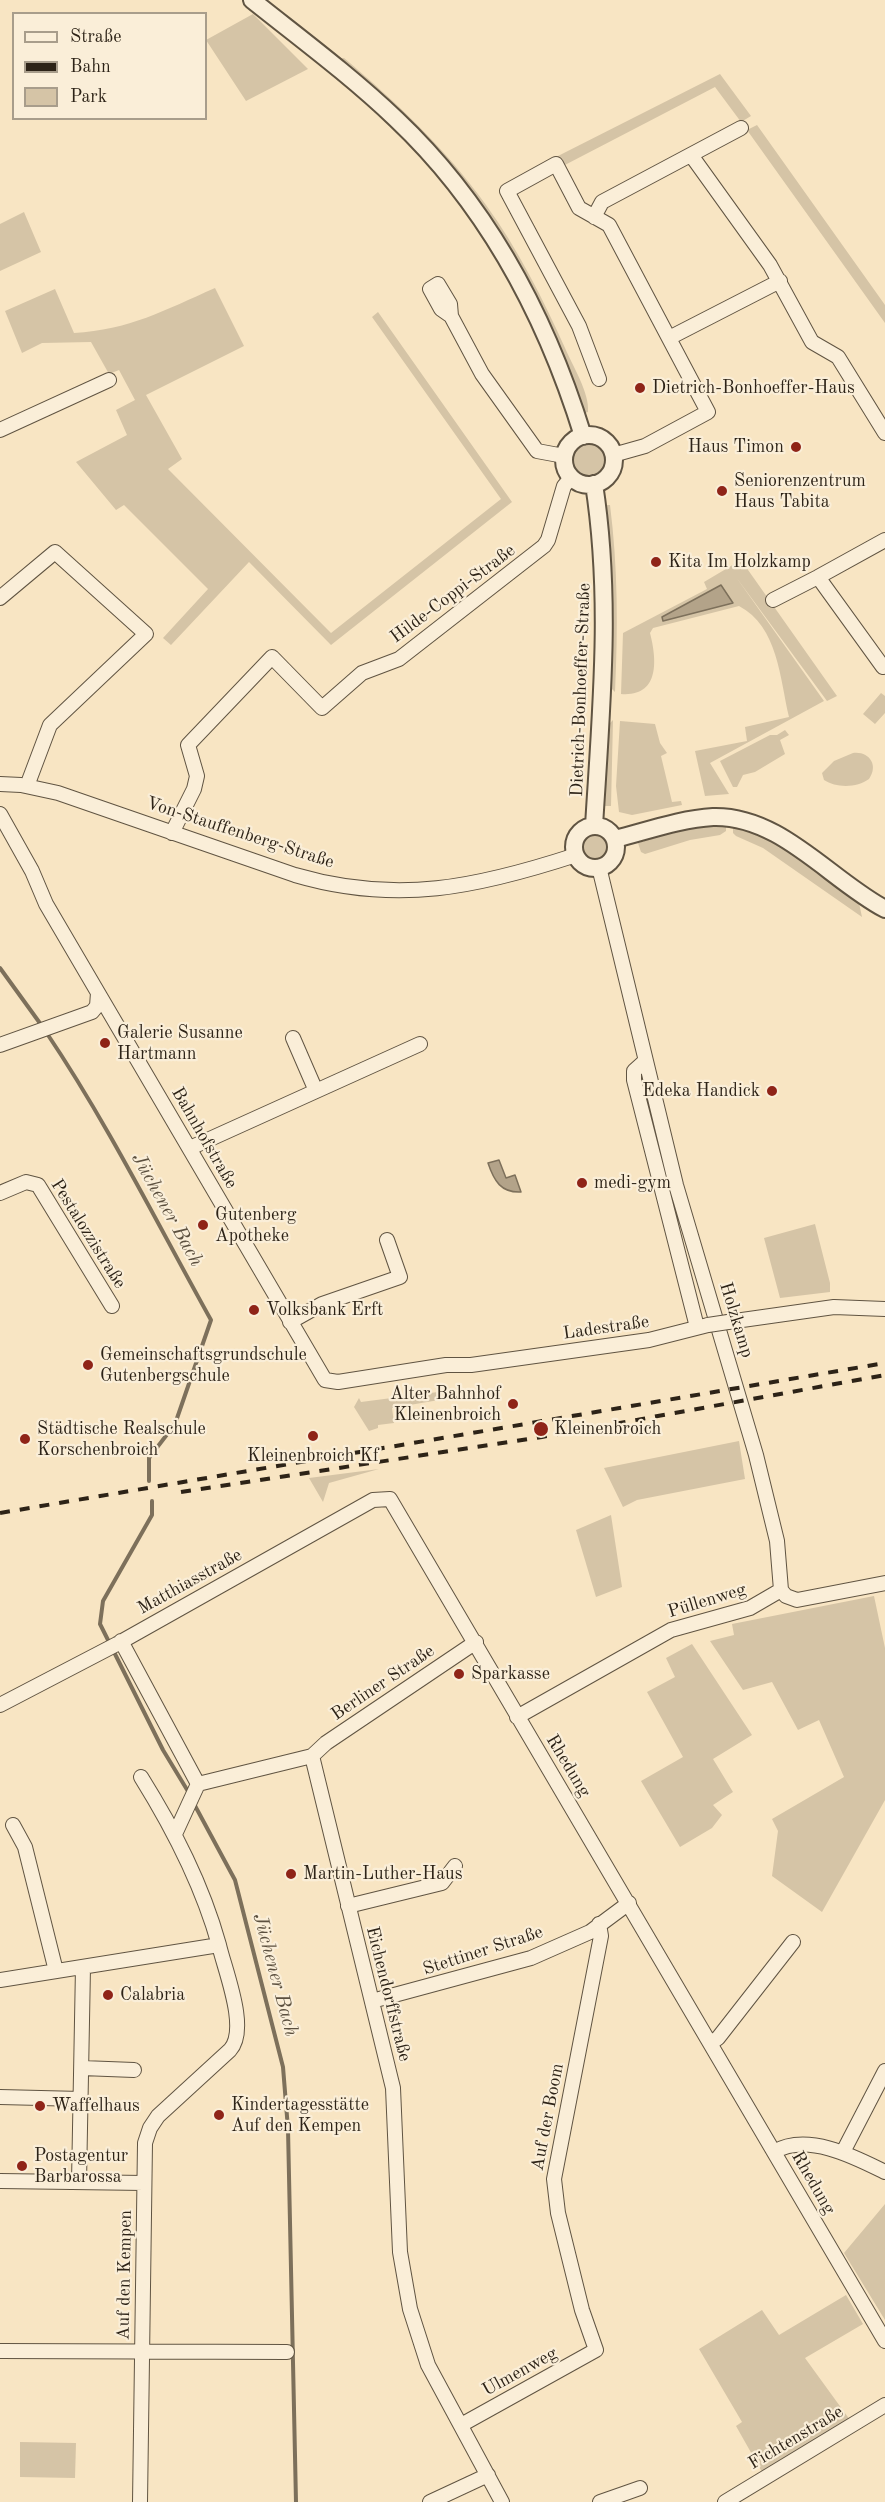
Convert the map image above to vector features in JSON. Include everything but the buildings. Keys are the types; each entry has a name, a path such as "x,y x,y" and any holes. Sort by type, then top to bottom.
{"street":[{"path":"252,0 397,120 436,160 468,200 498,244 531,301 565,378 583,436"},
{"path":"594,216 602,202 741,128"},
{"path":"691,155 780,282 812,342 838,357 885,433"},
{"path":"599,379 579,326 507,191 556,164 579,208 609,225 708,412 645,446 613,455"},
{"path":"669,338 780,282"},
{"path":"451,316 482,374 537,451 564,456"},
{"path":"0,430 109,380"},
{"path":"583,436 603,440 613,455 611,471 607,477 594,484 586,485 571,478 566,471 564,456 570,443 583,436"},
{"name":"Hilde-Coppi-Straße","path":"172,833 187,805 197,776 188,745 272,657 322,708 362,672 399,658 544,546 548,540 564,486 571,478"},
{"name":"Dietrich-Bonhoeffer-Straße","path":"594,484 603,549 606,609 594,826"},
{"path":"773,600 885,540"},
{"path":"0,598 55,552 146,634 50,725 27,786"},
{"path":"818,577 883,667 885,665"},
{"name":"Von-Stauffenberg-Straße","path":"0,784 27,786 58,793 317,881 391,891 427,891 471,885 576,855"},
{"name":"Bahnhofstraße","path":"0,814 32,871 46,904 323,1378 331,1382"},
{"path":"615,839 699,819 742,820 778,836 885,909"},
{"path":"594,826 607,830 615,839 614,857 599,867 583,864 576,855 575,841 578,835 594,826"},
{"name":"Holzkamp","path":"599,867 644,1062 680,1199 756,1455 777,1541 778,1578 781,1590"},
{"path":"0,1045 94,1011 98,1005 98,993"},
{"path":"293,1038 316,1091"},
{"path":"189,1148 420,1044"},
{"name":"Holzkamp","path":"644,1062 634,1071 634,1080 703,1326"},
{"name":"Pestalozzistraße","path":"0,1193 29,1182 40,1187 112,1306"},
{"path":"290,1322 322,1304 400,1277 387,1240"},
{"name":"Ladestraße","path":"331,1382 649,1340 703,1326 834,1307 885,1309"},
{"name":"Matthiasstraße","path":"0,1705 79,1664 374,1500 386,1498 396,1506"},
{"name":"Rhedung","path":"396,1506 885,2341"},
{"path":"781,1590 786,1596 797,1600 885,1583"},
{"name":"Püllenweg","path":"518,1717 670,1630 745,1610 781,1590"},
{"path":"119,1642 197,1787"},
{"name":"Berliner Straße","path":"312,1756 326,1743 476,1642"},
{"path":"175,1834 197,1787 312,1756"},
{"name":"Eichendorffstraße","path":"312,1756 393,2088 400,2252 410,2310 428,2365 502,2502"},
{"name":"Auf den Kempen","path":"140,2502 145,2143 152,2123 230,2049 238,2038 238,2024 219,1945 205,1903 175,1834 141,1777"},
{"path":"13,1825 25,1847 56,1971"},
{"path":"348,1906 442,1883 455,1866"},
{"name":"Stettiner Straße","path":"372,2001 531,1958 590,1932 629,1904"},
{"name":"Auf der Boom","path":"596,2350 582,2310 558,2213 555,2179 601,1935 599,1924"},
{"path":"711,2043 718,2038 793,1942"},
{"path":"0,1980 219,1945"},
{"path":"79,2182 83,1967"},
{"path":"82,2068 134,2070"},
{"path":"843,2152 885,2071"},
{"path":"0,2097 81,2098"},
{"path":"774,2152 784,2145 843,2152 885,2172"},
{"path":"0,2181 144,2183"},
{"name":"Ulmenweg","path":"461,2425 596,2350"},
{"path":"0,2351 287,2352"},
{"name":"Fichtenstraße","path":"725,2502 885,2405"},
{"path":"430,2502 488,2475"},
{"path":"600,2502 640,2488"}],"green space":[{"path":"253,14 308,69 246,101 207,39"},
{"path":"344,58 437,145 471,184 498,222 548,311 583,388 588,412 585,413 536,297 511,250 482,207 339,59"},
{"path":"720,74 751,116 741,122 715,87 561,167 556,157"},
{"path":"757,125 885,305 885,323 747,130"},
{"path":"24,212 41,252 0,271 0,224"},
{"path":"215,288 244,346 146,395 182,459 168,469 331,633 501,499 372,317 378,312 512,502 331,645 249,562 171,645 163,638 208,589 124,505 116,510 76,462 127,435 116,410 135,400 119,370 109,374 91,342 42,343 22,353 5,311 55,289 74,333 94,331 146,318"},
{"path":"588,443 600,448 605,460 600,472 588,477 576,472 571,460 576,448"},
{"path":"606,505 610,505 616,575 615,692 610,687 612,618"},
{"path":"741,560 837,696 827,701 736,577 824,701 710,763 729,794 705,796 695,751 747,741 745,727 789,717 780,670 770,640 752,615 739,606 653,628 650,633 654,654 653,675 643,690 621,694 623,633 707,589 704,582"},
{"path":"881,693 885,696 885,713 875,724 863,714"},
{"path":"613,720 611,806 605,806 608,725"},
{"path":"620,721 655,724 660,743 667,753 661,756 672,802 681,801 682,805 632,815 619,812 616,786"},
{"path":"785,730 789,735 780,740 785,754 755,772 743,775 737,787 733,787 720,761 770,735 777,735"},
{"path":"853,753 864,754 871,760 873,769 869,779 859,784 846,786 824,780 822,773 834,761"},
{"path":"726,824 726,831 720,835 690,840 645,854 641,852 638,843 682,829"},
{"path":"733,825 766,837 799,857 859,903 862,917 763,848 736,836 733,833"},
{"path":"595,835 604,838 607,847 604,856 595,859 586,856 583,847 586,838"},
{"path":"815,1224 830,1283 830,1292 780,1298 764,1238"},
{"path":"438,1392 439,1400 392,1408 394,1423 378,1425 378,1428 369,1431 354,1407 359,1398 361,1402"},
{"path":"739,1441 745,1479 637,1500 623,1507 604,1468"},
{"path":"379,1469 329,1483 323,1502 309,1478"},
{"path":"611,1515 622,1587 596,1597 576,1530"},
{"path":"874,1596 885,1648 885,1800 822,1912 772,1876 778,1831 772,1819 844,1777 819,1720 798,1730 772,1682 743,1690 710,1641 734,1635 732,1624"},
{"path":"692,1644 752,1735 713,1759 733,1792 713,1805 722,1815 712,1828 680,1847 641,1781 683,1757 647,1692 675,1677 666,1658"},
{"path":"885,2204 885,2320 844,2253"},
{"path":"846,2295 863,2324 805,2358 850,2420 762,2472 736,2426 742,2422 699,2349 762,2310 779,2335"},
{"path":"20,2442 76,2443 75,2478 20,2477"}],"shaded area":[{"path":"721,585 733,603 663,621 662,617"},
{"path":"499,1160 506,1178 515,1175 521,1192 514,1192 499,1185 488,1163"}],"waterway":[{"name":"Jüchener Bach","path":"0,968 42,1026"},
{"name":"Jüchener Bach","path":"46,1032 111,1138 211,1320 175,1424 149,1458 149,1481"},
{"name":"Jüchener Bach","path":"152,1501 152,1515 103,1601 100,1624 163,1750 189,1793"},
{"name":"Jüchener Bach","path":"193,1802 235,1880 283,2067 288,2129 296,2502"}],"railway":[{"path":"0,1513 885,1363"},
{"path":"181,1492 542,1437 885,1375"}],"place":[{"name":"Dietrich-Bonhoeffer-Haus","path":"640,388"},
{"name":"Haus Timon","path":"796,447"},
{"name":"Seniorenzentrum Haus Tabita","path":"722,491"},
{"name":"Kita Im Holzkamp","path":"656,562"},
{"name":"Galerie Susanne Hartmann","path":"105,1043"},
{"name":"Edeka Handick","path":"772,1091"},
{"name":"medi-gym","path":"582,1183"},
{"name":"Gutenberg Apotheke","path":"203,1225"},
{"name":"Volksbank Erft","path":"254,1310"},
{"name":"Gemeinschaftsgrundschule Gutenbergschule","path":"88,1365"},
{"name":"Alter Bahnhof Kleinenbroich","path":"513,1404"},
{"name":"Kleinenbroich","path":"541,1429"},
{"name":"Kleinenbroich Kf","path":"313,1436"},
{"name":"Städtische Realschule Korschenbroich","path":"25,1439"},
{"name":"Sparkasse","path":"459,1674"},
{"name":"Martin-Luther-Haus","path":"291,1874"},
{"name":"Calabria","path":"108,1995"},
{"name":"Waffelhaus","path":"40,2106"},
{"name":"Kindertagesstätte Auf den Kempen","path":"219,2115"},
{"name":"Postagentur Barbarossa","path":"22,2166"}]}
